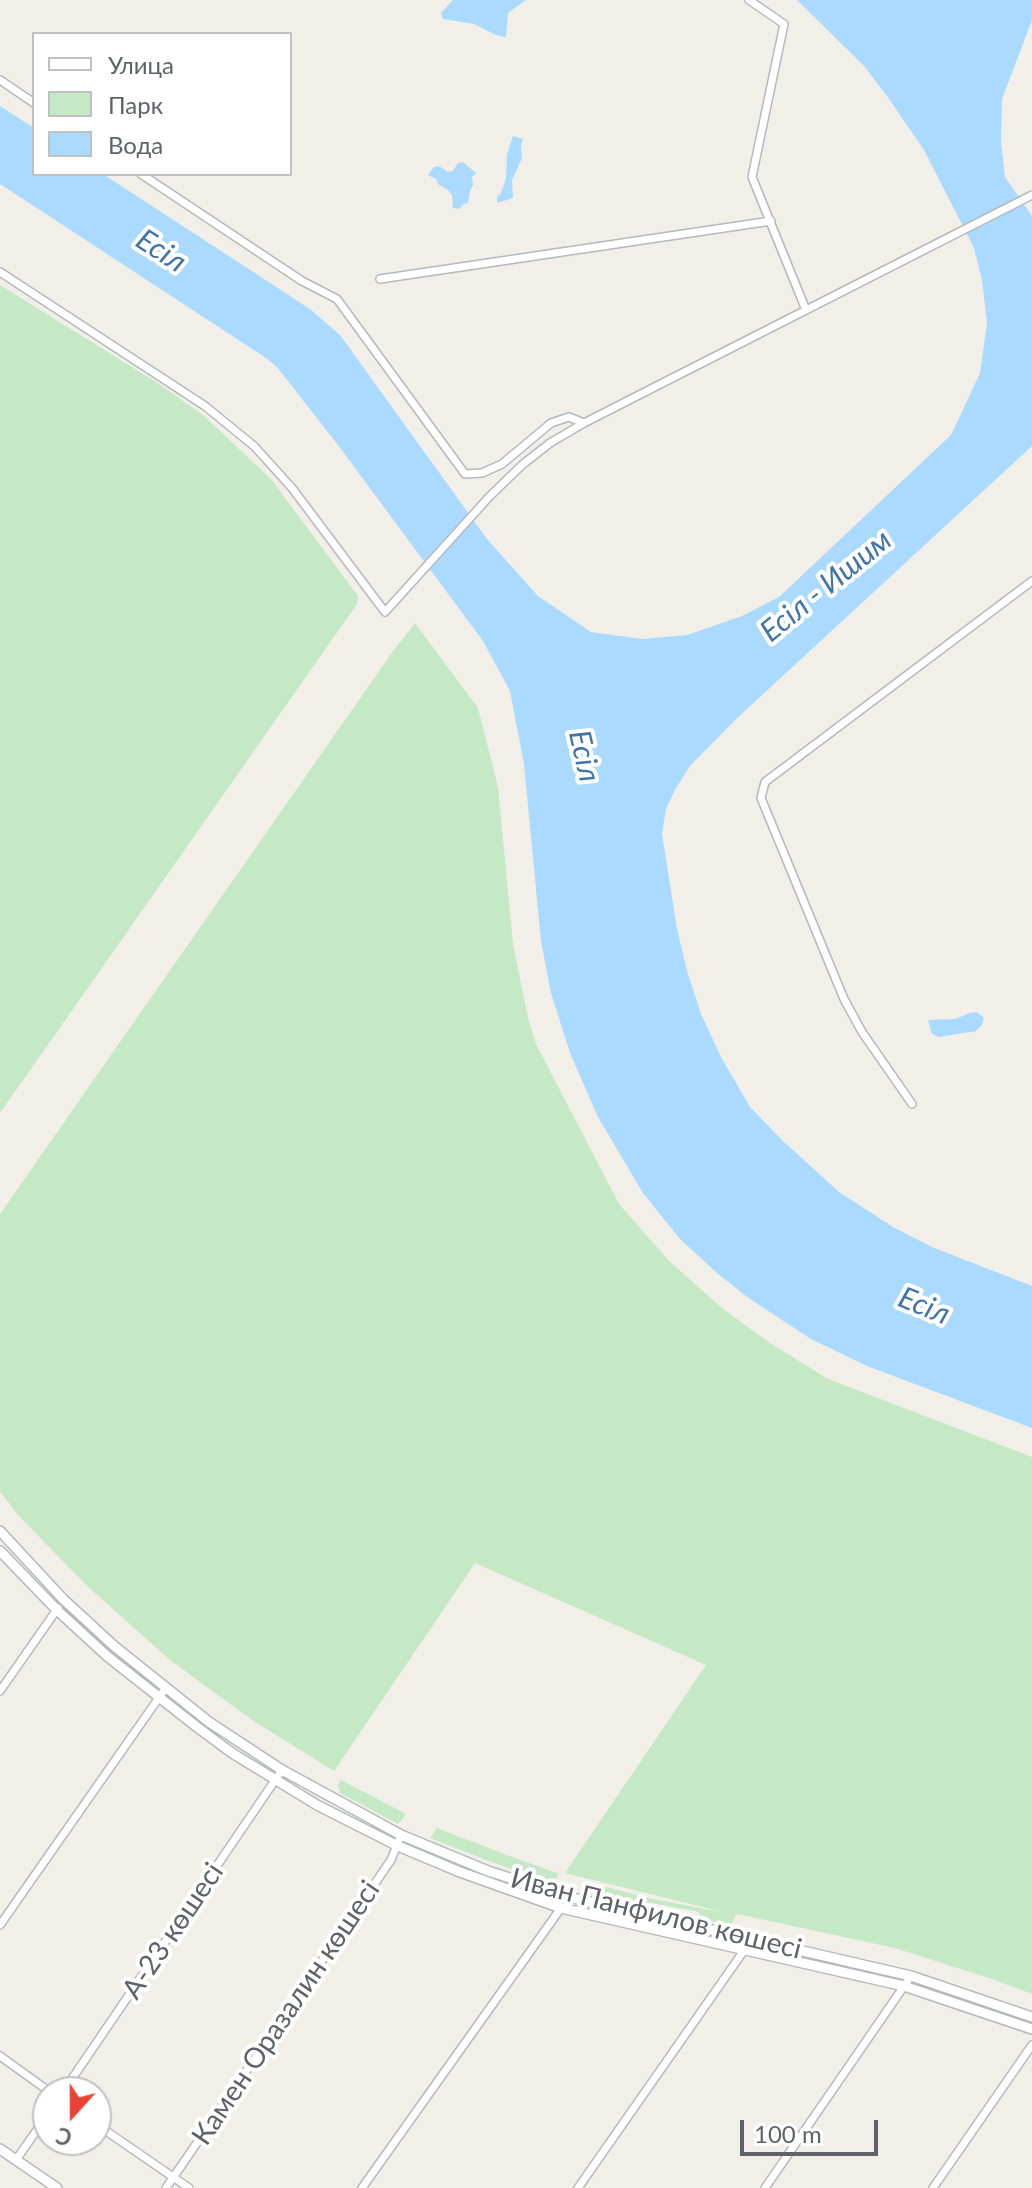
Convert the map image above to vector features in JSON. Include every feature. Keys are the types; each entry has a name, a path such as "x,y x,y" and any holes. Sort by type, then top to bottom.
{"street":[{"path":"749,0 784,24 752,177 806,310"},
{"path":"0,80 32,102"},
{"path":"144,176 302,281 337,299 465,474 482,473 502,464 551,423 569,417 584,423"},
{"path":"0,272 205,406 254,446 292,488 385,612 489,497 550,443 1032,195"},
{"path":"380,279 771,221"},
{"path":"912,1104 862,1032 844,999 761,798 765,782 1032,581"},
{"name":"Иван Панфилов көшесі","path":"0,1531 64,1600 165,1689 209,1722 400,1841 460,1872 561,1908 904,1986 1032,2029"},
{"name":"Иван Панфилов көшесі","path":"0,1551 57,1610 159,1698 232,1753 317,1805 400,1841 569,1897 911,1976 1032,2017"},
{"path":"0,1691 64,1600"},
{"path":"0,1925 165,1689"},
{"name":"А-23 көшесі","path":"74,2076 282,1770"},
{"name":"Камен Оразалин көшесі","path":"166,2188 391,1860 400,1841"},
{"path":"362,2188 561,1908"},
{"path":"578,2188 750,1938"},
{"path":"765,2188 911,1976"},
{"path":"933,2188 1032,2045"},
{"path":"0,2056 32,2079"},
{"path":"112,2135 189,2188"},
{"path":"16,2160 32,2137"},
{"path":"0,2149 57,2188"}],"green space":[{"path":"0,285 203,415 271,479 358,596 357,604 0,1113"},
{"path":"415,623 478,708 498,787 513,944 528,1018 536,1044 619,1204 669,1261 723,1309 828,1379 1032,1457 1032,1994 895,1948 737,1914 730,1926 698,1918 700,1913 695,1911 646,1902 631,1905 593,1896 588,1894 594,1884 727,1913 565,1873 706,1665 475,1563 334,1771 252,1720 170,1660 86,1585 17,1514 0,1491 0,1214"},
{"path":"341,1780 406,1814 398,1824 340,1793 338,1784"},
{"path":"437,1828 559,1874 553,1884 489,1861 430,1838"}],"water":[{"path":"453,0 526,0 508,13 506,37 474,24 443,19 441,13"},
{"path":"797,0 1032,0 1032,20 1002,99 1001,141 1005,177 1032,216 1032,446 735,720 690,766 666,809 662,834 687,971 701,1014 750,1107 839,1192 893,1227 932,1247 1032,1286 1032,1428 867,1366 811,1339 750,1299 680,1239 643,1193 598,1117 570,1053 551,993 541,941 524,764 510,691 483,641 277,367 0,184 0,106 32,127 32,176 106,176 310,309 340,335 487,539 538,596 591,632 642,639 687,635 742,616 779,597 951,435 980,373 987,323 982,280 974,248 924,150 864,66"},
{"path":"513,136 523,139 522,158 512,180 513,198 497,203 506,178 507,154"},
{"path":"463,162 476,173 472,177 468,203 459,209 453,208 452,195 448,190 428,175 434,167 439,166 448,172"},
{"path":"977,1012 984,1018 976,1031 939,1037 932,1034 928,1020 955,1019"}],"water label":[{"name":"Есіл","path":"161,251"},
{"name":"Есіл - Ишим","path":"826,586"},
{"name":"Есіл","path":"584,756"},
{"name":"Есіл","path":"924,1306"}]}
